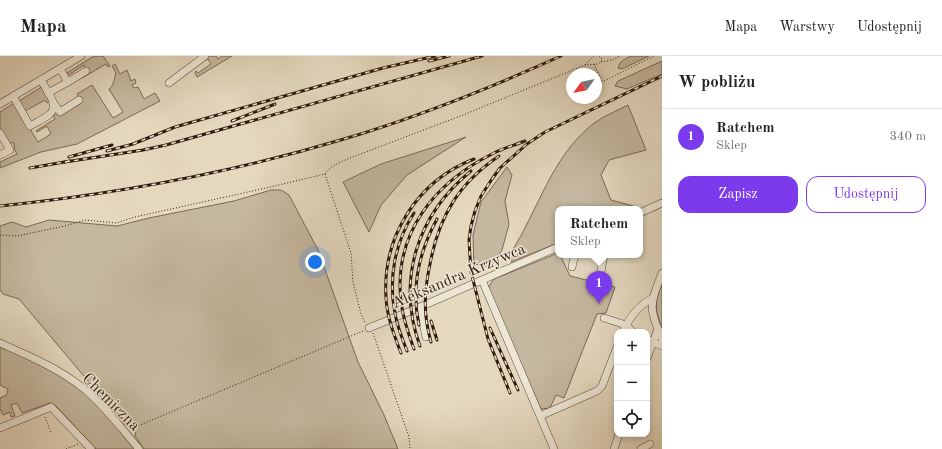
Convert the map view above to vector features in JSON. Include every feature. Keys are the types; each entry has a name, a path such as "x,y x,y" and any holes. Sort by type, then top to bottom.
{"street":[{"path":"0,104 81,56"},
{"path":"169,83 205,56"},
{"path":"60,68 68,82"},
{"path":"48,93 86,71"},
{"path":"40,80 60,112 79,100"},
{"path":"13,96 30,126 51,114 54,102"},
{"path":"0,133 10,150 0,155"},
{"path":"643,212 662,204"},
{"name":"Aleksandra Krzywca","path":"369,328 420,308 555,248"},
{"path":"572,268 574,258"},
{"path":"601,271 603,258"},
{"path":"662,273 653,298 652,307 653,317 662,339"},
{"path":"482,280 554,449"},
{"path":"604,318 624,329 644,302 653,298"},
{"path":"420,308 426,337"},
{"path":"658,329 650,341 662,346"},
{"name":"Chemiczna","path":"0,343 47,365 75,382 103,407 139,449"},
{"path":"540,416 597,391 602,386 614,355"},
{"path":"0,428 52,407 91,449"},
{"path":"614,449 618,437"},
{"path":"641,449 650,444"}],"path":[{"path":"585,65 594,56"},
{"path":"599,56 602,59 601,62"},
{"path":"0,235 17,236 65,226 85,220 116,223 135,217 325,174 327,170 336,164 463,115 585,65 612,60 620,56"},
{"path":"594,64 603,81 654,56"},
{"path":"325,174 351,253 353,282 361,314 364,322 374,336 409,437 410,449"},
{"path":"126,434 140,425 369,328"},
{"path":"66,449 80,442"}],"shaded area":[{"path":"94,56 103,56 110,66 108,67 106,64 82,78 88,72 84,65 67,76 65,74"},
{"path":"210,56 216,56 218,59 222,56 232,56 197,77 195,73 196,71 198,73 211,64 207,58"},
{"path":"631,56 649,56 624,68 618,68 621,62"},
{"path":"662,61 662,74 627,89 615,86 618,81"},
{"path":"115,64 120,74 127,70 131,81 135,79 136,83 132,85 134,88 138,87 144,99 155,93 160,101 77,144 41,152 0,168 0,162 17,154 14,148 11,150 15,147 13,142 9,144 0,129 0,112 14,103 38,142 51,134 47,126 37,132 36,131 55,119 53,115 55,108 60,116 81,103 77,94 92,85 113,118 123,112 109,89 113,84 116,73 112,66"},
{"path":"43,86 51,100 47,103 45,100 25,111 19,101"},
{"path":"628,105 646,150 609,160 601,175 611,200 633,206 555,206 555,244 511,262 510,254 546,185 566,152 593,124"},
{"path":"466,137 407,175 381,205 369,232 343,182 381,164"},
{"path":"507,167 512,175 505,201 509,224 502,250 491,267 474,264 473,235 481,202"},
{"path":"271,190 281,190 289,195 318,250 358,362 384,415 398,449 144,449 135,436 136,430 133,425 125,425 19,299 3,294 0,290 0,226 12,222 26,227 49,220 117,226 234,201"},
{"path":"555,254 555,258 561,258 570,276 615,287 606,313 597,314 564,398 556,395 550,408 541,409 490,294 489,286 494,279"},
{"path":"662,284 662,327 656,306"},
{"path":"0,346 44,367 75,386 99,407 135,449 96,449 56,406 50,403 22,413 17,403 11,405 15,416 11,417 10,412 3,415 0,409 0,398 7,395 8,389 0,385"}],"railway":[{"path":"107,151 133,144 175,127 383,68 435,56"},
{"path":"429,61 449,56"},
{"path":"65,162 166,145 482,56"},
{"path":"0,206 87,195 174,181 302,151 426,112 481,91 561,56"},
{"path":"510,393 488,339 471,272 469,240 475,211 481,196 500,168 527,144 545,132 662,76"},
{"path":"232,121 275,104"},
{"path":"414,349 406,326 402,308 400,277 404,254 411,232 422,212 453,179 494,153 525,141"},
{"path":"69,157 112,145"},
{"path":"431,342 428,332 425,303 426,284 439,231 445,216 462,189 485,166 499,156"},
{"path":"401,353 389,319 386,298 386,275 390,254 397,233 407,214 420,197 436,181 454,169 474,159"},
{"path":"30,168 70,161"},
{"path":"420,346 413,321 410,297 411,273 416,250 425,228 437,208 452,188 471,171"},
{"path":"407,351 398,327 392,287 398,248 407,224 414,213"},
{"path":"419,325 416,298 418,271 425,244 437,219"},
{"path":"431,321 437,340"},
{"path":"490,328 518,390"}],"place":[{"name":"Ratchem","path":"599,304"}]}
